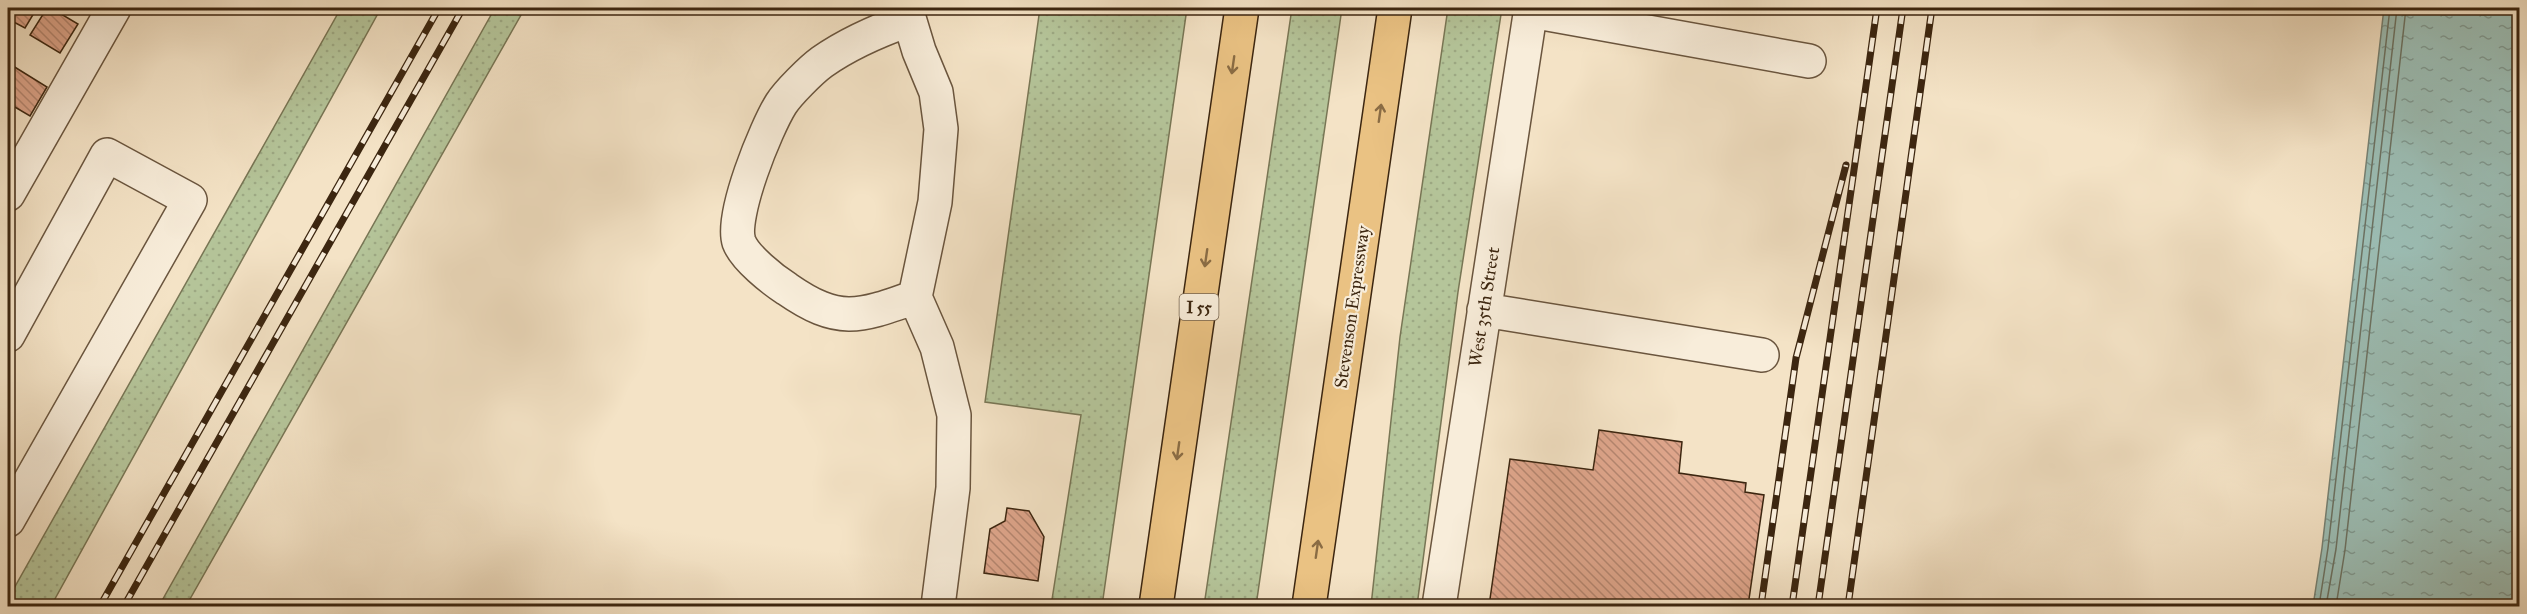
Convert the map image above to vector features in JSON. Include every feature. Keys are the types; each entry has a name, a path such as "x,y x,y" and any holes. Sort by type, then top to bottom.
{"highway":[{"name":"I 55","path":"1156,606 1242,8"},
{"name":"Stevenson Expressway","path":"1309,606 1395,8"}],"street":[{"path":"8,194 114,8"},
{"path":"1531,9 1809,61"},
{"name":"West 35th Street","path":"1439,606 1531,9"},
{"path":"915,297 859,315 832,314 797,296 764,273 739,242 737,218 755,163 782,103 821,63 907,14 936,92 941,129 935,202 915,297 937,347 954,415 953,488 938,606"},
{"path":"8,335 107,155 190,200 8,520"},
{"path":"1484,310 1762,355"}],"green space":[{"path":"341,8 381,8 51,606 8,606 8,599"},
{"path":"495,8 525,8 186,606 159,606"},
{"path":"1040,8 1187,8 1102,606 1051,606 1081,415 985,402"},
{"path":"1292,8 1342,8 1256,606 1204,606"},
{"path":"1448,8 1502,8 1458,292 1417,606 1371,606 1400,337"}],"water":[{"path":"2384,8 2519,8 2519,606 2313,606 2322,548"}],"building":[{"path":"8,8 37,8 25,28 8,19"},
{"path":"47,8 51,8 78,24 60,53 30,35"},
{"path":"13,66 47,87 30,116 8,103 8,75"},
{"path":"1599,430 1682,442 1679,473 1746,483 1745,492 1764,495 1748,606 1489,606 1510,459 1593,470"},
{"path":"1007,508 1029,511 1044,537 1038,581 984,573 990,529 1005,521"}],"railway":[{"path":"100,606 439,8"},
{"path":"124,606 463,8"},
{"path":"1792,606 1877,8"},
{"path":"1818,606 1903,8"},
{"path":"1848,606 1932,8"},
{"path":"1761,606 1796,358 1846,165"}]}
